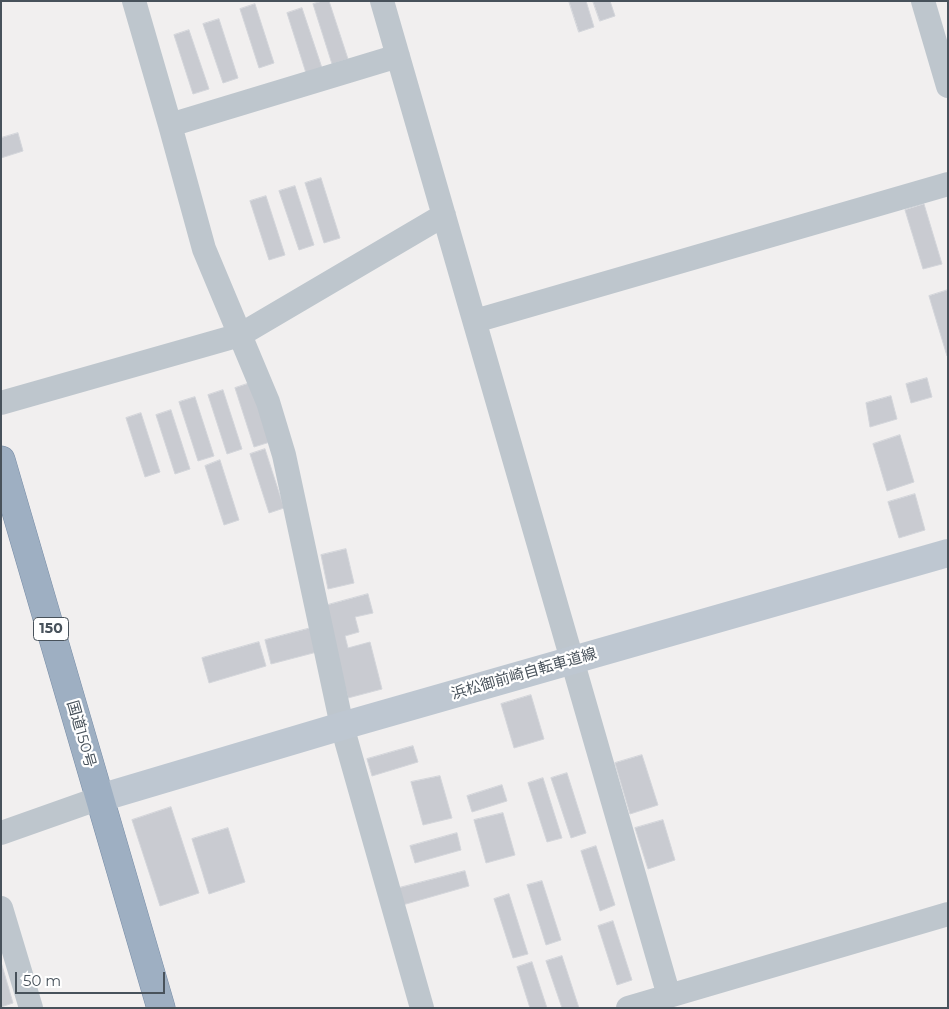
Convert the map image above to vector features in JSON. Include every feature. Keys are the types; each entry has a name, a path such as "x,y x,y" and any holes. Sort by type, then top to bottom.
{"highway":[{"name":"国道150号","path":"1,460 161,1008"}],"main road":[{"name":"浜松御前崎自転車道線","path":"100,798 342,726 948,553"}],"street":[{"path":"134,1 204,249 268,402 284,455 342,726 422,1008"},
{"path":"382,1 669,996"},
{"path":"923,1 948,86"},
{"path":"170,124 398,56"},
{"path":"475,321 948,184"},
{"path":"1,403 240,335 444,215"},
{"path":"1,833 100,798"},
{"path":"1,908 31,1008"},
{"path":"628,1008 948,914"}],"building":[{"path":"329,1 348,59 332,64 313,4"},
{"path":"569,1 586,1 594,27 579,32"},
{"path":"593,1 610,1 615,16 600,21"},
{"path":"255,4 274,63 259,68 240,9"},
{"path":"302,8 322,68 306,73 287,13"},
{"path":"219,19 238,78 223,83 203,24"},
{"path":"189,30 209,89 193,94 174,35"},
{"path":"18,133 23,151 1,158 1,138"},
{"path":"321,178 340,238 324,243 305,183"},
{"path":"295,186 314,245 299,250 279,191"},
{"path":"266,196 285,255 269,260 250,201"},
{"path":"924,204 942,264 923,269 905,210"},
{"path":"948,290 948,356 947,356 929,296"},
{"path":"927,378 932,397 911,403 906,384"},
{"path":"250,383 270,442 254,447 235,388"},
{"path":"223,390 242,449 227,454 208,395"},
{"path":"891,396 897,419 870,427 866,403"},
{"path":"195,397 214,456 198,461 179,402"},
{"path":"171,410 190,469 175,474 156,415"},
{"path":"141,413 160,472 145,477 126,418"},
{"path":"900,435 914,482 887,491 873,444"},
{"path":"265,449 284,508 269,513 250,454"},
{"path":"220,460 239,520 224,525 205,466"},
{"path":"915,494 925,530 899,538 888,502"},
{"path":"346,549 354,583 328,589 321,555"},
{"path":"368,594 373,613 355,617 359,632 345,636 348,648 370,642 382,689 348,698 324,606"},
{"path":"311,628 317,652 271,664 265,640"},
{"path":"259,642 266,666 209,683 202,658"},
{"path":"531,695 544,739 514,748 501,704"},
{"path":"413,746 418,762 372,776 367,759"},
{"path":"642,755 658,805 630,814 615,763"},
{"path":"567,773 586,833 571,838 551,778"},
{"path":"440,776 452,818 423,825 411,782"},
{"path":"543,778 562,838 547,842 528,783"},
{"path":"502,785 507,801 472,812 467,796"},
{"path":"171,807 199,893 160,906 132,820"},
{"path":"503,813 515,855 486,863 474,820"},
{"path":"663,820 675,860 648,869 635,828"},
{"path":"228,828 245,882 209,894 192,839"},
{"path":"457,833 461,850 415,863 410,846"},
{"path":"596,846 615,905 600,911 581,851"},
{"path":"465,871 469,886 399,906 395,889"},
{"path":"542,881 561,940 546,945 527,885"},
{"path":"509,894 528,954 513,958 494,899"},
{"path":"613,921 632,980 617,985 598,926"},
{"path":"562,956 579,1008 562,1008 546,961"},
{"path":"1,962 13,1003 1,1007"},
{"path":"532,962 547,1008 530,1008 517,967"}]}
